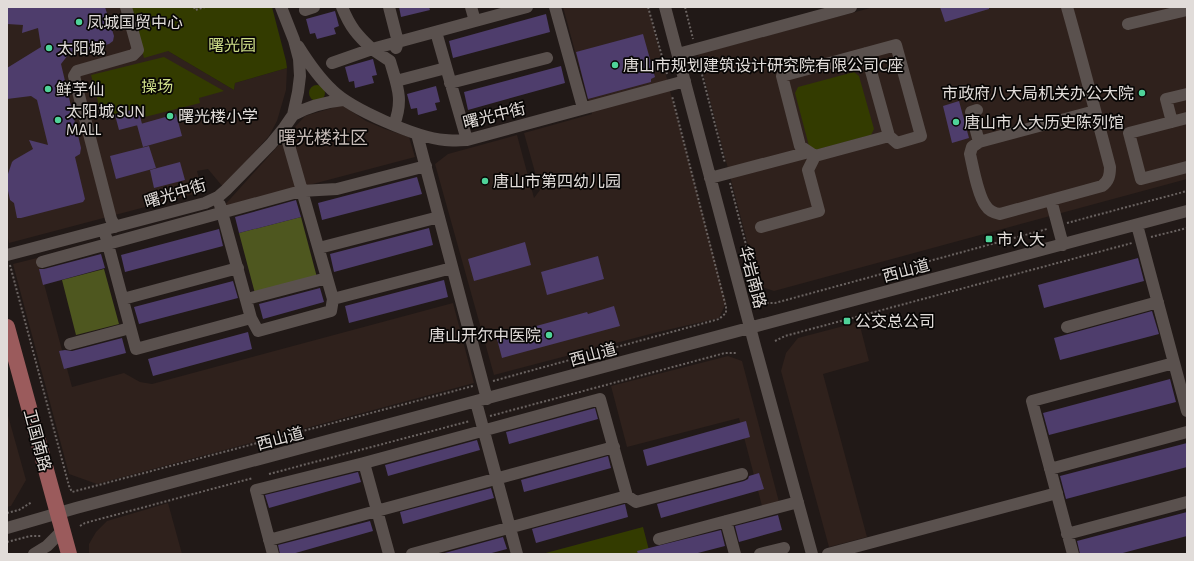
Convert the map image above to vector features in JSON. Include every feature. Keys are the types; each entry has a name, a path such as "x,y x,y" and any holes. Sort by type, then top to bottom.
{"main road":[{"name":"卫国南路","path":"7,327 69,554"}],"street":[{"path":"126,7 138,50 133,55 77,71 74,76 111,219 108,244 136,348 251,318"},
{"path":"109,228 115,220 78,78 79,73 135,57 141,50 129,7"},
{"name":"曙光中街","path":"7,255 205,203 218,196 271,144 293,115 300,76 299,59 294,40 281,7"},
{"path":"342,7 349,23 360,38 372,49 390,61"},
{"path":"389,7 398,42 390,61 400,100 399,112 394,125"},
{"path":"471,7 475,21"},
{"path":"332,63 372,49 527,7"},
{"path":"555,7 583,108"},
{"name":"华岩南路","path":"665,7 750,328 812,554"},
{"path":"1067,7 1085,81 1095,111 1110,167 1110,174 1107,182 1102,186 1000,214 993,212 987,207 982,200 970,154 972,147 979,142 1095,111"},
{"path":"678,54 847,8"},
{"path":"1128,24 1187,10"},
{"path":"436,32 466,140"},
{"name":"曙光中街","path":"294,40 317,74 343,100 394,125 417,134 445,140 466,140 685,81"},
{"path":"812,154 800,146 782,76 866,53 896,45 921,136 897,143 889,136 866,53"},
{"path":"450,83 547,58"},
{"path":"396,81 446,68"},
{"path":"1172,122 1166,99 1187,94"},
{"path":"293,115 306,108 327,102 343,100"},
{"path":"977,110 971,112 979,142"},
{"path":"1187,118 1129,133 1141,179 1187,167"},
{"path":"218,196 251,318 258,331 331,311 333,299 284,128"},
{"path":"417,134 483,383 480,418 517,554"},
{"path":"710,178 889,136"},
{"path":"761,227 819,212 808,170 812,154"},
{"path":"42,262 301,191 337,189 426,166"},
{"path":"1051,200 1063,244"},
{"name":"西山道","path":"7,528 1187,211"},
{"path":"319,248 439,217"},
{"path":"1137,225 1187,411"},
{"path":"123,299 238,268"},
{"path":"333,299 452,268"},
{"path":"246,299 327,278"},
{"path":"1067,326 1158,302"},
{"path":"70,344 130,328"},
{"path":"1073,554 1032,401 1174,363"},
{"path":"273,554 256,490 364,463 600,399 627,496 636,502 742,474"},
{"path":"1050,469 1187,432"},
{"path":"269,540 614,447"},
{"path":"364,463 389,554"},
{"path":"828,554 1057,493"},
{"path":"412,554 627,496"},
{"path":"659,539 798,502"},
{"path":"1067,534 1187,502"},
{"path":"726,522 735,554"},
{"path":"34,554 47,546 63,530"},
{"path":"760,554 784,548"}],"path":[{"path":"194,7 195,10 205,7"},
{"path":"7,255 69,486 72,492 719,319 726,313 726,307 670,85 648,7"},
{"path":"685,7 760,299 764,303 775,304 1187,191"},
{"path":"775,341 785,336 1187,228"},
{"path":"268,475 725,353 736,353"},
{"path":"80,526 260,477"},
{"path":"7,513 19,510 32,502"},
{"path":"7,542 30,536 42,536"}],"shaded area":[{"path":"7,7 130,7 168,51 234,90 235,83 287,68 286,90 277,121 269,136 223,187 208,169 197,171 202,192 9,243 7,234"},
{"path":"563,7 648,7 726,303 719,318 658,332 494,375 435,164 448,154 517,135 534,198 540,190 524,133 592,114"},
{"path":"874,7 1187,7 1187,179 774,291 762,287 758,283 698,54"},
{"path":"342,105 366,121 409,137 415,157 222,208 305,116"},
{"path":"37,258 72,387 124,373 140,382 152,384 453,303 474,383 97,484 69,474 13,264"},
{"path":"859,322 869,361 823,374 867,537 829,547 781,371 786,353 798,338"},
{"path":"728,356 742,361 779,502 762,506 739,418 627,447 611,386"},
{"path":"7,412 26,480 11,506 7,507"},
{"path":"168,503 182,554 89,554 89,544 96,532 107,521"}],"green space":[{"name":"曙光园","path":"130,7 272,7 287,68 235,83 234,90 168,51 144,58"},
{"name":"操场","path":"164,57 224,91 199,98 200,103 141,118 139,108 102,117 91,75"},
{"path":"854,72 859,76 874,129 871,135 815,150 809,146 795,93 798,87"},
{"path":"314,85 320,85 325,90 323,99 320,101 314,101 309,96 309,90"},
{"path":"301,217 319,285 257,301 239,233"},
{"path":"104,269 119,324 76,335 62,280"},
{"path":"643,527 650,554 542,554"}],"building":[{"name":"太阳城 SUN MALL","path":"7,7 105,7 114,36 113,41 109,44 68,55 61,64 81,148 80,154 75,157 85,199 83,202 21,218 17,218 14,203 10,200 7,186 7,177 12,162 33,149 29,140 48,145 37,100 31,96 7,99 7,68 41,47 38,28 22,33 23,25 7,24"},
{"path":"399,7 429,7 430,10 401,17"},
{"path":"940,7 989,7 989,9 945,22"},
{"path":"335,11 339,26 334,28 336,34 317,39 315,33 310,34 306,19"},
{"path":"546,14 550,32 453,58 449,41"},
{"name":"唐山市规划建筑设计研究院有限公司C座","path":"643,34 655,77 651,79 651,82 588,99 576,52"},
{"path":"373,59 377,75 372,76 374,83 355,88 354,81 349,82 345,67"},
{"path":"561,66 565,83 468,110 464,92"},
{"path":"436,86 440,102 435,103 437,110 418,115 417,108 411,109 407,94"},
{"name":"唐山市人大历史陈列馆","path":"959,101 969,138 952,143 943,106"},
{"path":"138,108 142,124 119,130 115,115"},
{"path":"176,114 182,136 143,147 137,125"},
{"path":"149,146 156,168 116,179 110,156"},
{"path":"180,162 185,180 154,188 150,170"},
{"path":"417,177 422,194 322,220 318,203"},
{"path":"296,200 301,217 239,233 235,217"},
{"path":"429,228 433,245 334,272 330,254"},
{"path":"219,229 223,246 125,272 121,255"},
{"path":"525,242 531,265 474,281 468,259"},
{"path":"101,254 105,268 43,285 39,269"},
{"path":"598,256 604,279 547,295 541,272"},
{"path":"1138,258 1144,281 1044,308 1038,285"},
{"path":"444,280 448,297 349,323 345,306"},
{"path":"233,281 238,298 139,324 134,307"},
{"path":"320,288 324,302 263,319 259,304"},
{"name":"唐山开尔中医院","path":"614,306 620,326 502,358 497,339 528,331 529,328 587,312 588,314"},
{"path":"1152,311 1159,334 1060,360 1054,338"},
{"path":"248,332 252,349 153,376 148,359"},
{"path":"122,338 126,353 64,369 59,351 72,351"},
{"path":"1170,379 1176,402 1049,435 1043,413"},
{"path":"595,408 598,419 509,444 506,432"},
{"path":"746,421 750,437 647,466 643,450"},
{"path":"477,440 480,450 388,476 385,465"},
{"path":"1187,443 1187,467 1066,499 1060,476"},
{"path":"608,456 611,468 524,492 521,480"},
{"path":"358,472 361,482 269,508 265,495"},
{"path":"759,473 764,489 661,518 657,504 744,481 748,479 749,476"},
{"path":"491,488 494,498 403,524 400,512"},
{"path":"625,504 628,517 536,543 532,529"},
{"path":"1187,512 1187,536 1119,554 1080,554 1077,541"},
{"path":"778,515 782,530 739,542 735,526"},
{"path":"370,521 373,531 292,554 280,554 278,545"},
{"path":"721,530 725,546 694,554 638,554 637,551"},
{"path":"503,537 507,549 488,554 441,554"}],"place":[{"name":"凤城国贸中心","path":"79,22"},
{"name":"太阳城","path":"49,48"},
{"name":"唐山市规划建筑设计研究院有限公司C座","path":"615,65"},
{"name":"鲜芋仙","path":"48,89"},
{"name":"市政府八大局机关办公大院","path":"1142,93"},
{"name":"曙光楼小学","path":"170,116"},
{"name":"太阳城 SUN MALL","path":"58,120"},
{"name":"唐山市人大历史陈列馆","path":"956,122"},
{"name":"唐山市第四幼儿园","path":"485,181"},
{"name":"市人大","path":"989,239"},
{"name":"公交总公司","path":"847,321"},
{"name":"唐山开尔中医院","path":"549,335"}],"district":[{"name":"曙光楼社区","path":"323,138"}]}
